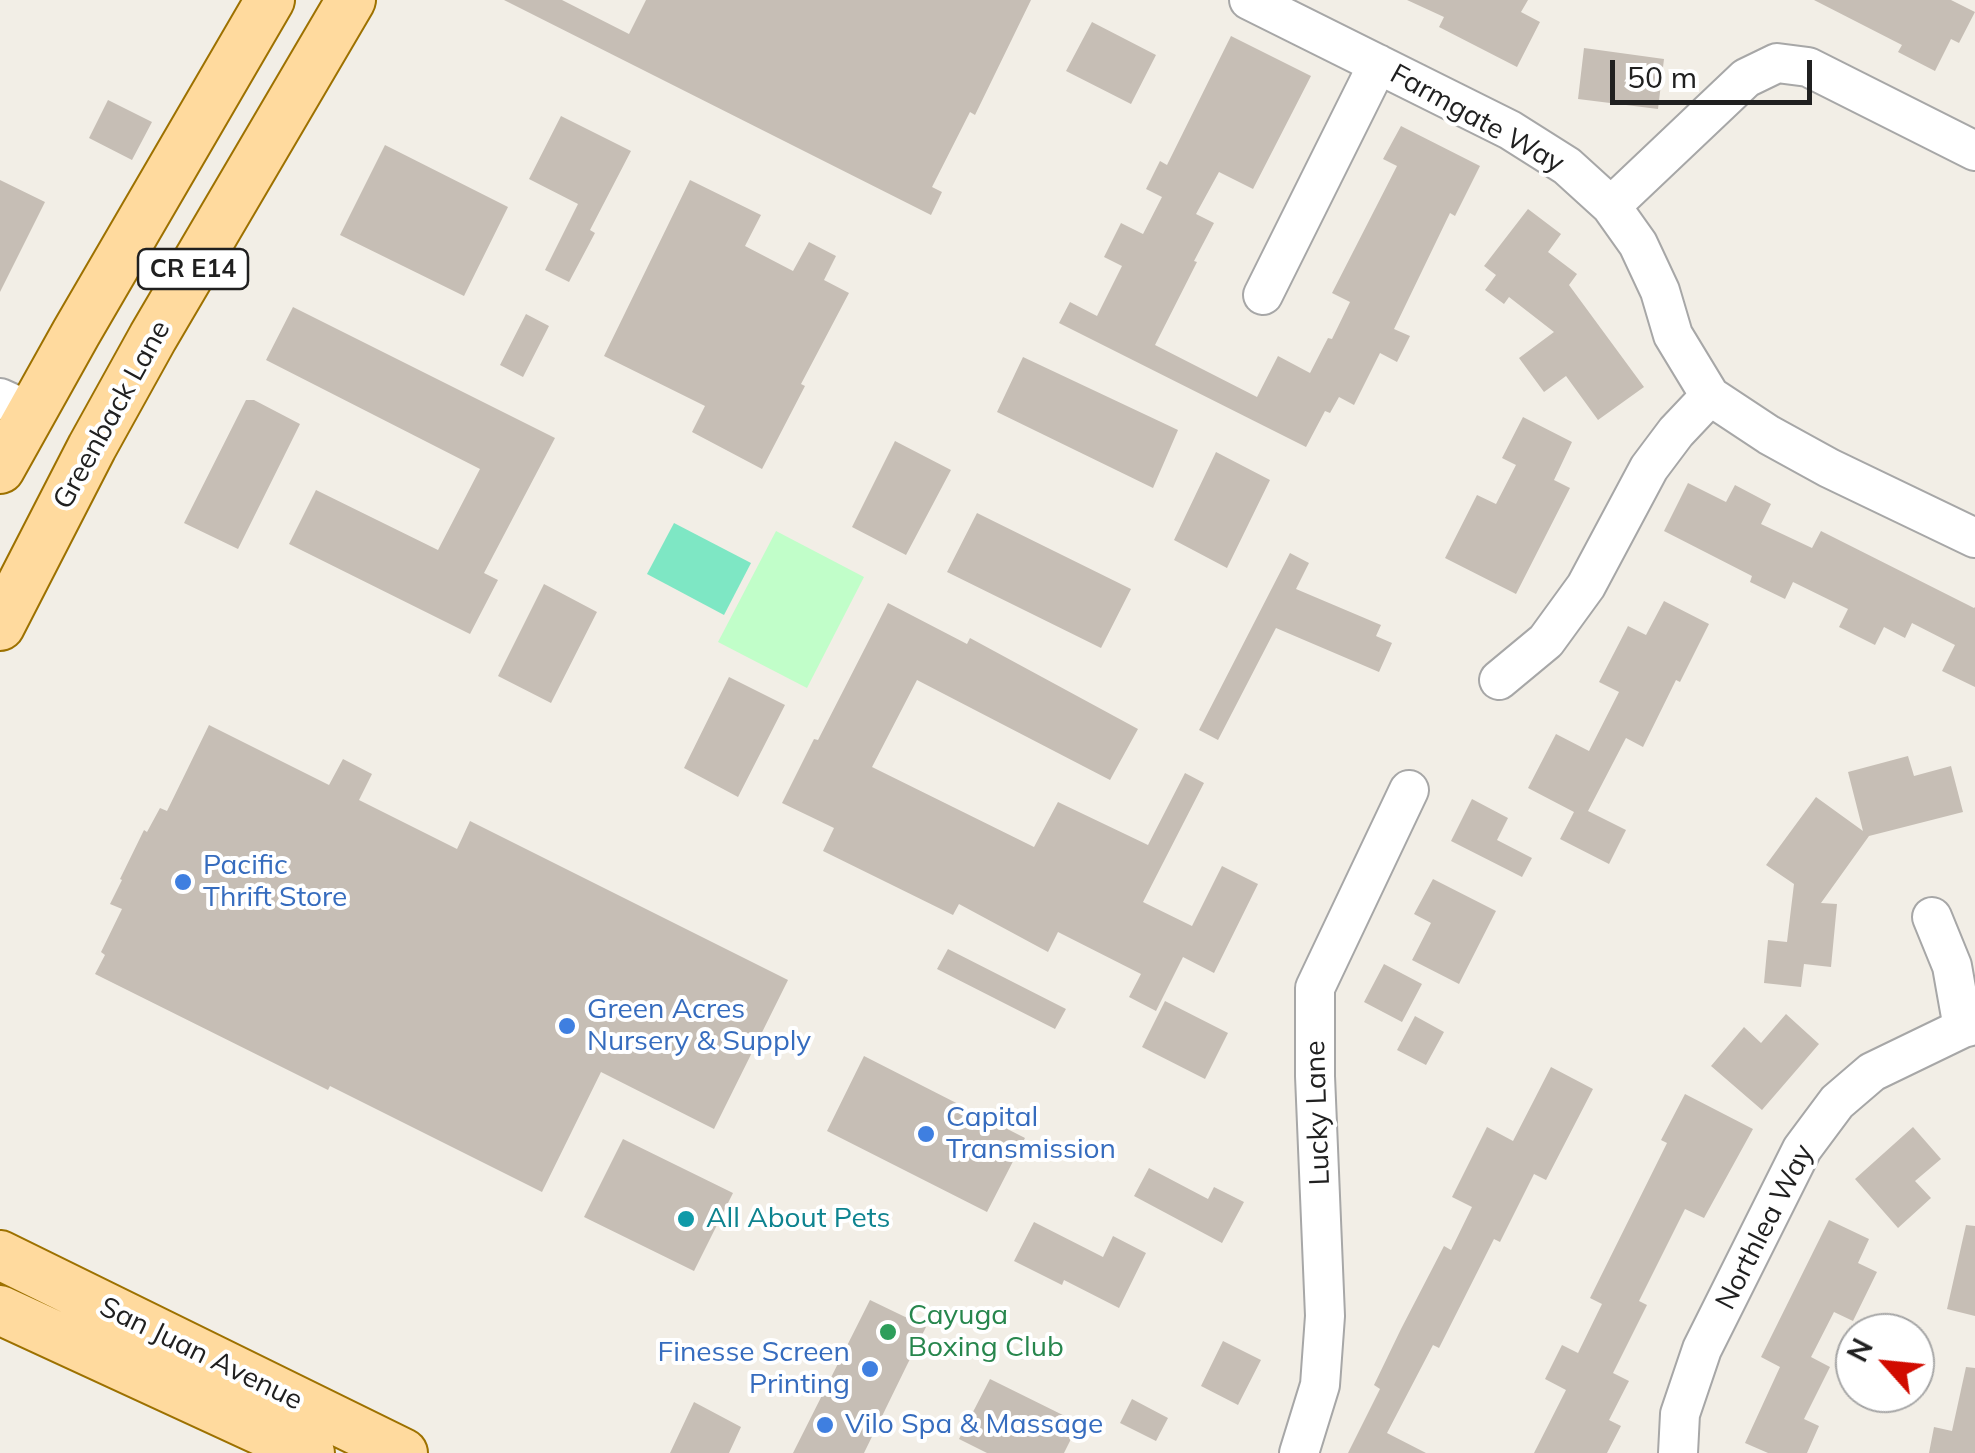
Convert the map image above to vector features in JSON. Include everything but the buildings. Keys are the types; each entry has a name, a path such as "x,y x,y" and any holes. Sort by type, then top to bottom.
{"main road":[{"name":"CR E14","path":"0,469 15,405 76,333 270,0"},
{"name":"Greenback Lane","path":"0,626 153,336 352,0"},
{"path":"76,333 86,374 92,447"},
{"path":"15,405 50,438 51,472 42,544"},
{"name":"San Juan Avenue","path":"0,1255 402,1453"},
{"name":"San Juan Avenue","path":"0,1310 310,1453"}],"street":[{"name":"Farmgate Way","path":"1250,0 1510,130 1567,166 1611,206 1638,244 1660,291 1673,335 1710,396 1768,435 1829,468 1975,538"},
{"path":"1611,206 1746,78 1778,63 1808,67 1975,151"},
{"path":"1264,295 1378,64"},
{"path":"1498,680 1546,641 1586,586 1648,468 1710,396"},
{"name":"Lucky Lane","path":"1299,1453 1320,1385 1325,1316 1314,988 1409,790"},
{"path":"1932,917 1952,966 1969,1026"},
{"name":"Northlea Way","path":"1678,1453 1680,1414 1702,1350 1802,1150 1837,1102 1872,1072 1969,1026"}],"green space":[{"path":"674,523 751,563 724,615 647,574"},
{"path":"776,531 864,577 807,688 718,642"}],"place":[{"name":"Pacific Thrift Store","path":"183,882"},
{"name":"Green Acres Nursery & Supply","path":"567,1026"},
{"name":"Capital Transmission","path":"926,1134"},
{"name":"All About Pets","path":"686,1219"},
{"name":"Cayuga Boxing Club","path":"888,1332"},
{"name":"Finesse Screen Printing","path":"870,1369"},
{"name":"Vilo Spa & Massage","path":"825,1425"}]}
